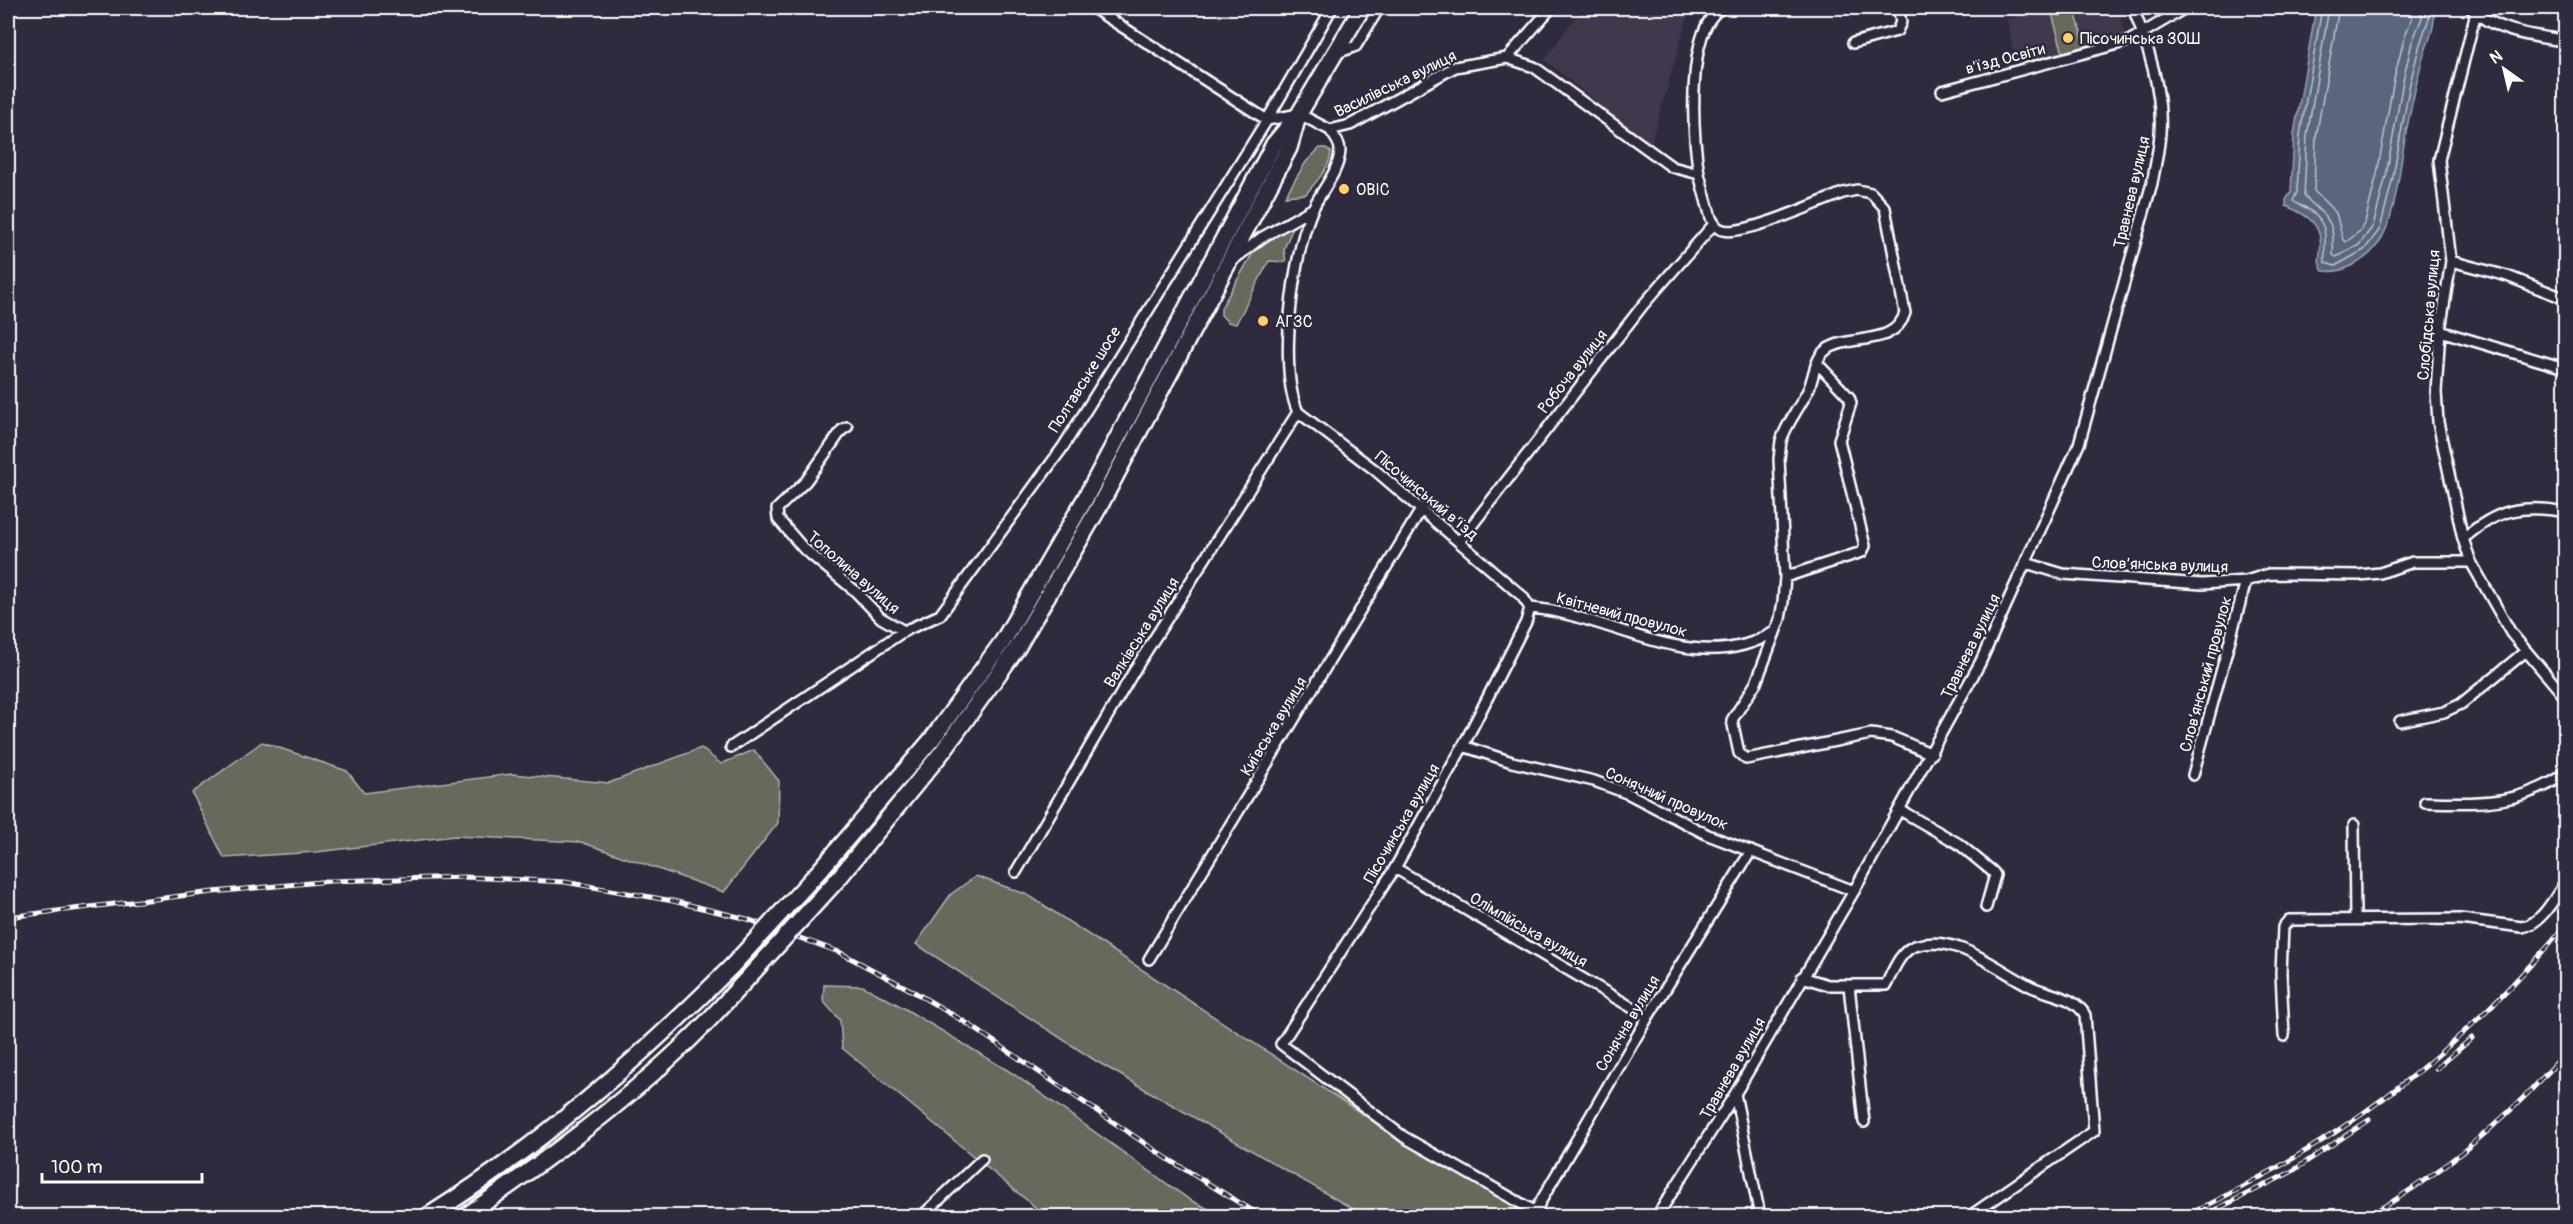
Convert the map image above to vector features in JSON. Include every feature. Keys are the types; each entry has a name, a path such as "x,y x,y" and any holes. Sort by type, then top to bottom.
{"highway":[{"path":"428,1216 493,1173 564,1120 674,1025 821,869 932,740 1003,641 1085,499 1274,144 1299,114 1362,8"},
{"path":"465,1216 576,1137 689,1040 838,879 943,751 1017,648 1099,507 1289,148 1299,114"}],"street":[{"path":"1097,8 1267,120 1299,114"},
{"name":"Полтавське шосе","path":"904,631 940,615 1063,447 1267,120 1332,8"},
{"path":"1334,54 1356,46 1379,8"},
{"path":"1507,58 1551,8"},
{"path":"1721,8 1708,21 1694,77 1693,106 1699,174 1714,224 1725,231 1743,230 1843,193 1857,190 1871,193 1882,202 1889,216 1906,309 1899,326 1888,334 1824,351 1817,363 1809,388 1782,440 1779,459 1785,577 1780,619 1756,683 1732,720 1739,753 1743,758 1871,734 1892,737 1932,754"},
{"path":"1853,43 1896,31 1901,22 1898,8"},
{"name":"Травнева вулиця","path":"1657,1216 1735,1094 1932,754 1980,663 2079,444 2152,183 2159,145 2161,121 2158,97 2144,33 2133,8"},
{"path":"2144,33 2185,8"},
{"path":"2473,10 2506,29 2565,41"},
{"name":"Слобідська вулиця","path":"2473,10 2439,160 2451,261 2440,331 2436,392 2438,422 2463,539 2471,562 2499,614 2565,698"},
{"name":"в'їзд Освіти","path":"1942,91 2129,41 2144,33"},
{"name":"Василівська вулиця","path":"1299,114 1330,130 1350,124 1455,67 1507,58 1534,67 1672,167 1699,174"},
{"path":"1298,412 1289,385 1289,328 1304,231 1312,209 1328,184 1338,159 1340,148 1330,130"},
{"path":"1228,264 1262,238 1312,209"},
{"name":"Робоча вулиця","path":"1459,542 1643,305 1714,224"},
{"path":"2451,261 2507,276 2565,299"},
{"path":"2440,331 2561,367"},
{"path":"1785,577 1862,552 1865,546 1839,440 1851,403 1849,397 1817,363"},
{"name":"Пісочинський в’їзд","path":"1298,412 1422,508 1522,596 1530,608"},
{"name":"Валківська вулиця","path":"1016,872 1137,666 1298,412"},
{"name":"Тополина вулиця","path":"731,747 904,631 881,618 854,590 803,548 778,519 777,509 781,503 806,481 842,430 847,427"},
{"name":"Київська вулиця","path":"1149,959 1422,508"},
{"path":"2463,539 2480,525 2499,514 2512,510 2544,508 2565,512"},
{"name":"Слов’янська вулиця","path":"2026,563 2063,574 2134,581 2202,584 2246,581 2270,574 2359,575 2380,573 2413,562 2471,562"},
{"name":"Слов’янський провулок","path":"2193,775 2246,581"},
{"name":"Квітневий провулок","path":"1530,608 1571,615 1680,648 1721,649 1752,642 1774,632"},
{"name":"Пісочинська вулиця","path":"1530,608 1526,622 1463,746 1395,868 1281,1044 1404,1137 1538,1215"},
{"path":"2400,721 2444,711 2461,704 2526,651"},
{"name":"Сонячний провулок","path":"1463,746 1512,762 1594,781 1629,794 1708,835 1854,891"},
{"path":"2424,802 2478,803 2503,800 2529,794 2565,774"},
{"path":"1900,810 1959,844 1993,872 1995,875 1986,907"},
{"path":"2354,825 2355,918"},
{"name":"Сонячна вулиця","path":"1538,1215 1648,1017 1752,851"},
{"name":"Олімпійська вулиця","path":"1395,868 1648,1017"},
{"path":"2284,1036 2282,973 2285,924 2293,918 2460,919 2522,927 2529,926 2538,919 2565,881"},
{"path":"1802,977 1822,984 1886,985 1904,954 1912,946 1932,943 1967,952 1997,966 2029,986 2075,1003 2085,1015 2094,1131 1970,1216"},
{"path":"1849,986 1864,1122"},
{"path":"1735,1094 1760,1216"},
{"path":"922,1216 982,1159"}],"shaded area":[{"path":"1587,8 1690,8 1650,146 1545,60 1574,19"},
{"name":"Пісочинська ЗОШ","path":"2057,8 2117,8 2126,36 2123,40 2016,68 2007,19"}],"green space":[{"path":"2074,8 2085,46 2063,53 2052,14"},
{"path":"1320,148 1331,152 1322,174 1306,194 1285,196 1306,162"},
{"path":"1288,227 1293,227 1284,249 1286,262 1269,261 1236,324 1228,322 1221,315 1221,308 1254,251"},
{"path":"262,742 347,771 364,793 512,774 609,783 701,748 721,764 754,750 779,781 778,823 724,892 581,842 455,836 316,852 224,858 192,793"},
{"path":"976,876 1028,895 1405,1142 1533,1216 1365,1216 1096,1061 916,944 951,894"},
{"path":"824,985 863,986 902,1007 1012,1073 1190,1200 1223,1216 1046,1216 842,1048 840,1020 823,1001"}],"water":[{"path":"2316,8 2433,8 2434,15 2405,137 2398,186 2385,232 2378,244 2361,261 2346,268 2331,271 2323,271 2320,266 2321,243 2313,222 2286,206 2286,200 2291,192 2294,134"}],"railway":[{"path":"8,917 213,892 331,881 465,877 565,882 673,901 747,919 839,952 909,989 968,1024 1168,1159 1261,1216"},
{"path":"2184,1216 2228,1195 2298,1156 2383,1099 2423,1068 2498,1000 2566,924"},
{"path":"2436,1069 2472,1038"},
{"path":"2368,1216 2422,1182 2474,1143 2522,1099 2566,1052"},
{"path":"2203,1216 2291,1172 2369,1120"}],"place":[{"name":"Пісочинська ЗОШ","path":"2068,38"},
{"name":"ОВІС","path":"1344,189"},
{"name":"АГЗС","path":"1263,321"}]}
